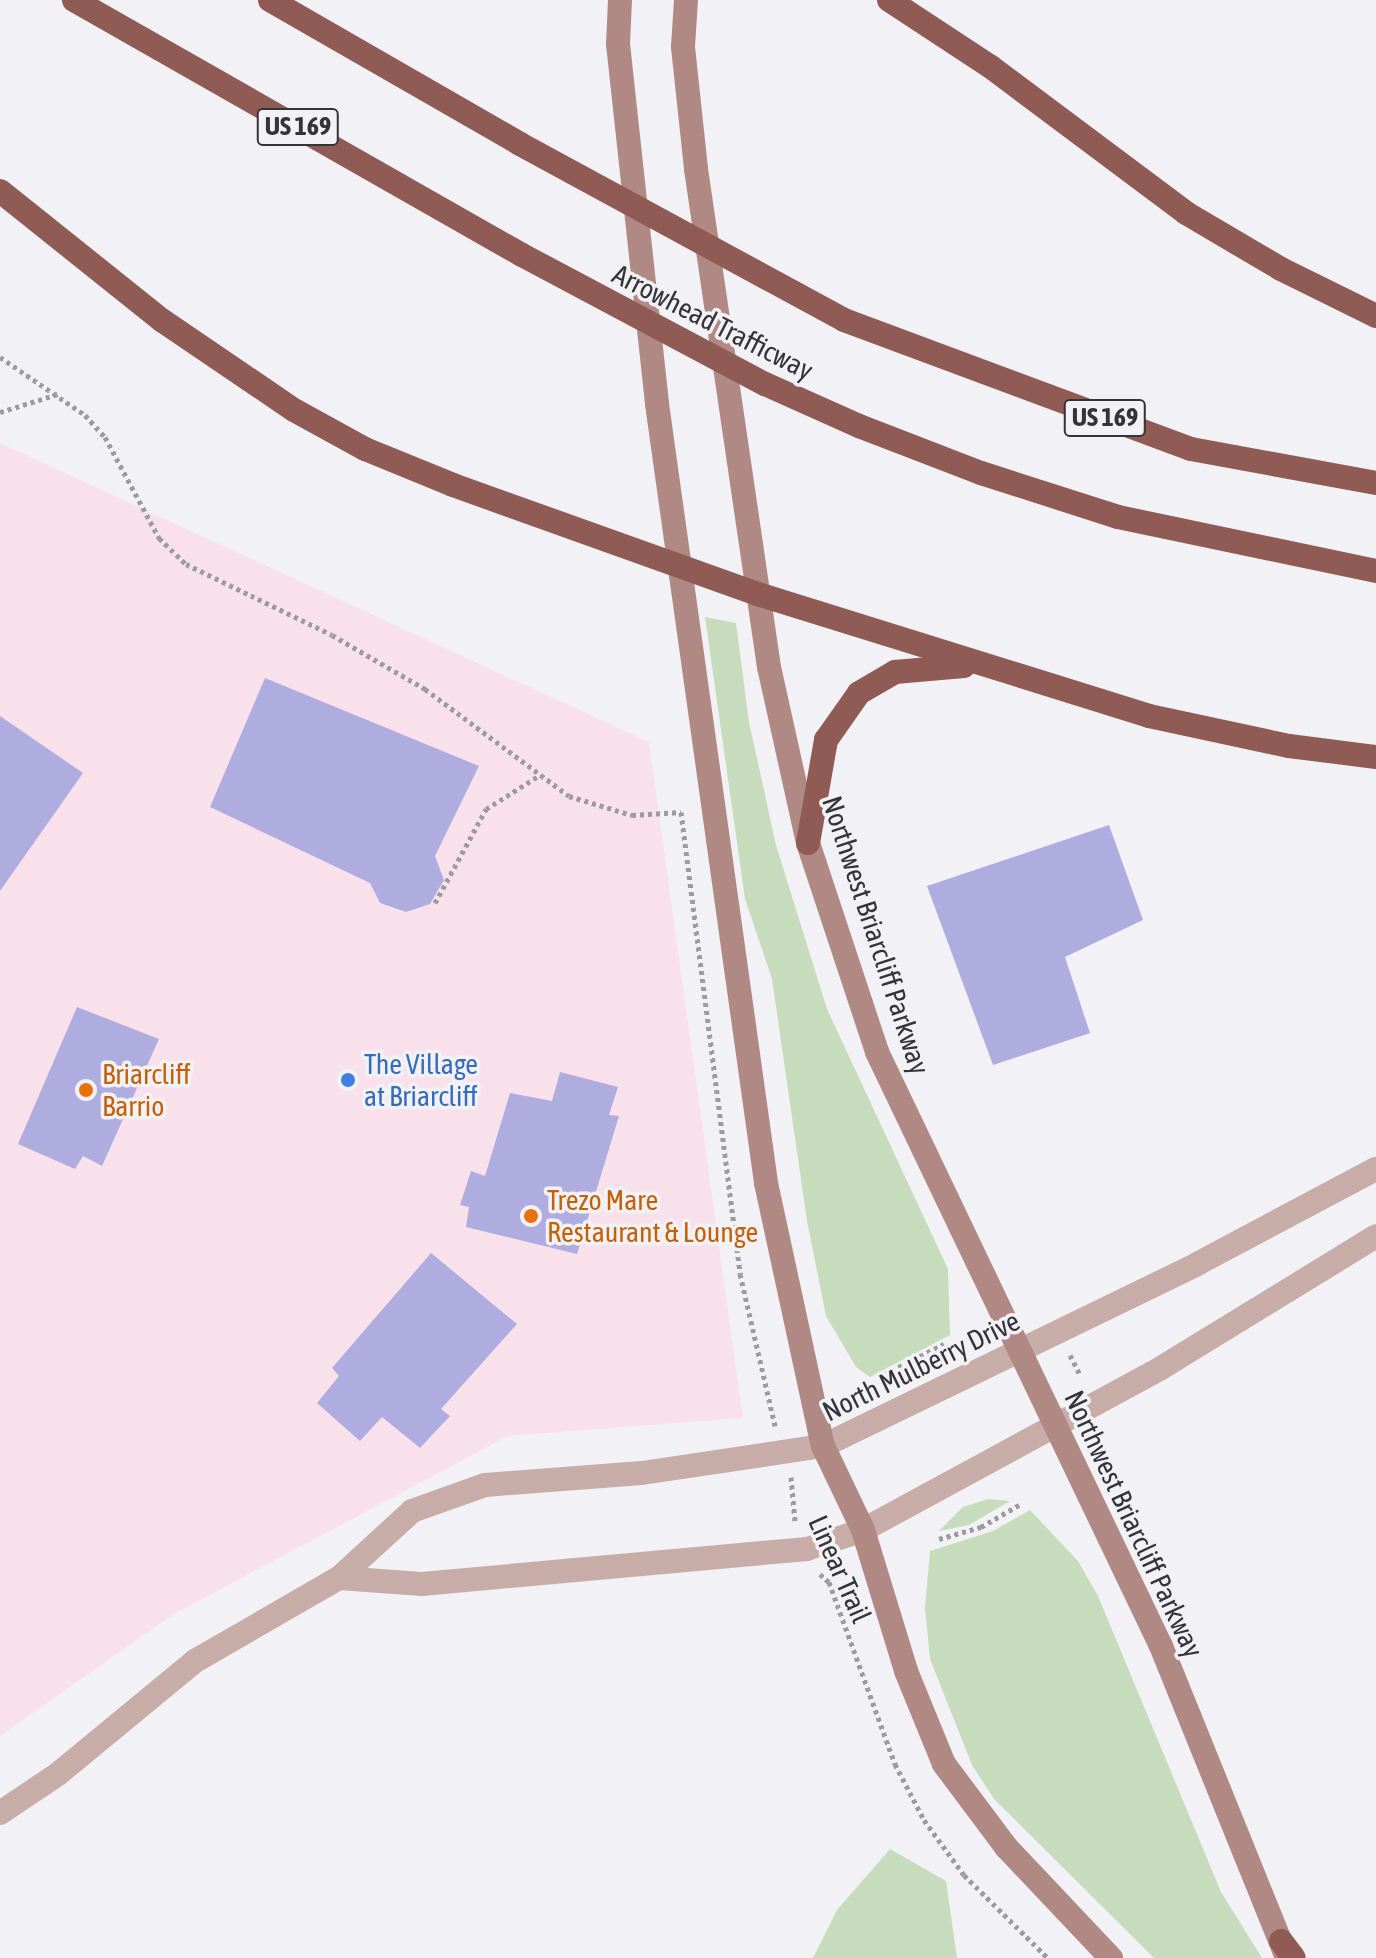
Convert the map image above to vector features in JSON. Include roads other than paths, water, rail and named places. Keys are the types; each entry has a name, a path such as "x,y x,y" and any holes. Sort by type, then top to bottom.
{"highway":[{"name":"Arrowhead Trafficway","path":"74,0 522,255 765,384 859,426 981,473 1118,517 1376,571"},
{"name":"US 169","path":"270,0 520,144 844,320 1191,449 1376,483"},
{"path":"889,0 991,67 1186,213 1281,269 1376,316"},
{"path":"0,191 163,321 294,410 365,449 453,485 761,595 982,666 1149,716 1289,746 1376,757"},
{"path":"808,843 826,740 859,693 895,672 982,666"}],"main road":[{"path":"620,0 618,44 657,404 766,1183 823,1446 863,1530 906,1671 944,1764 1006,1847 1111,1958"},
{"name":"Northwest Briarcliff Parkway","path":"686,0 683,47 696,169 761,595 769,667 808,843 877,1052 1161,1646 1287,1952"}],"street":[{"name":"North Mulberry Drive","path":"0,1813 58,1774 195,1661 339,1578 412,1511 485,1485 642,1473 823,1446 1018,1352 1376,1169"},
{"path":"339,1578 422,1584 807,1549 863,1530 1161,1368 1376,1236"}],"place":[{"name":"The Village at Briarcliff","path":"348,1080"},
{"name":"Briarcliff Barrio","path":"86,1090"},
{"name":"Trezo Mare Restaurant & Lounge","path":"531,1216"}]}
